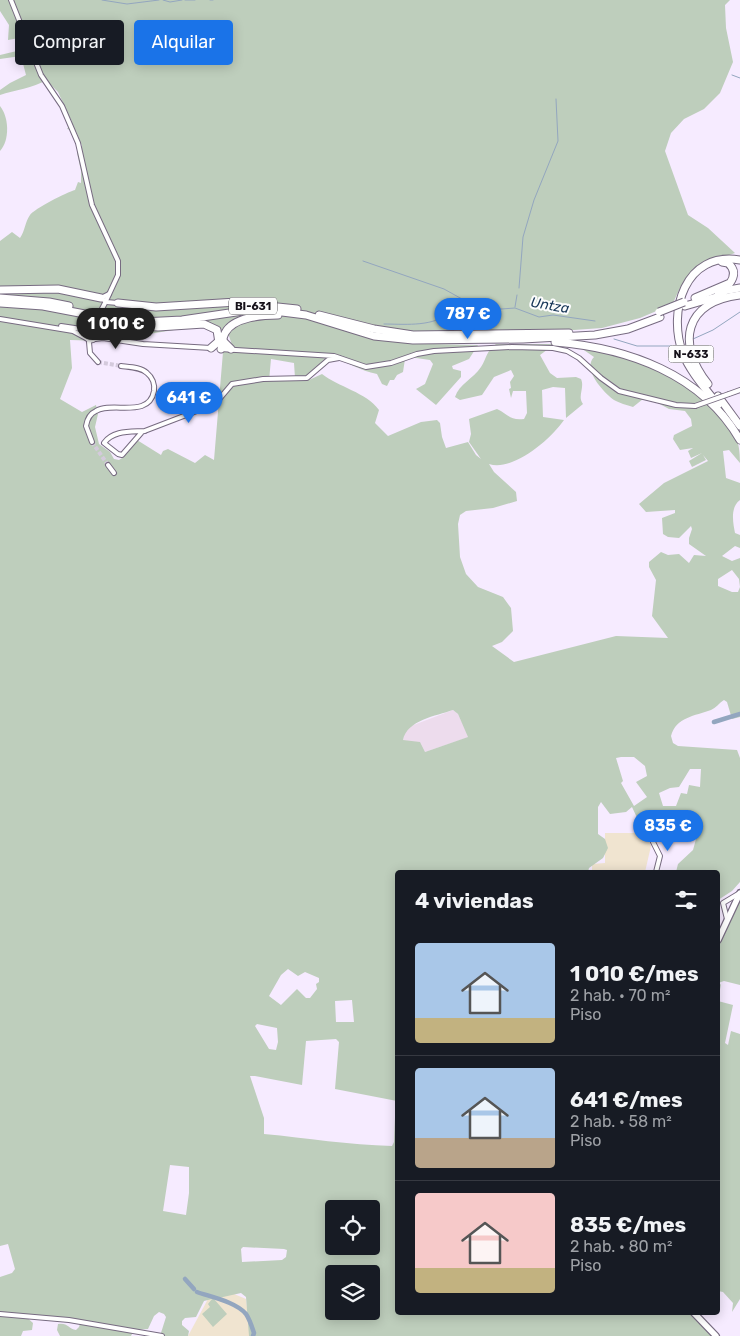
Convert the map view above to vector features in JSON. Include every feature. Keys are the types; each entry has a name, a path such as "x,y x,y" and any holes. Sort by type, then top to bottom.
{"highway":[{"path":"704,266 724,259 740,260"},
{"path":"695,298 705,292 726,286 733,278 734,271 728,263 720,262 704,266"},
{"name":"N-633","path":"704,266 691,277 683,290 678,306 677,327 681,348 687,363 740,435"},
{"name":"BI-631","path":"0,303 43,306 116,320 158,322 228,312 265,310 294,313 374,336 395,339 523,339 595,335 628,329 695,298 740,288"},
{"path":"0,290 58,289 104,301"},
{"name":"N-633","path":"740,294 717,301 700,312 691,327 689,345 697,368 740,426"},
{"name":"BI-631","path":"685,304 740,294"},
{"name":"BI-631","path":"0,298 49,302 141,318 181,315 232,307 277,306 374,329 413,335 587,332 622,326 659,315"},
{"path":"118,303 156,307 237,302 277,306"},
{"path":"211,348 221,344 226,330 232,325 261,316 292,316 339,326"},
{"path":"116,320 158,328 204,324 217,330 221,344 231,349"},
{"path":"523,339 596,346 648,362 678,377 702,394 722,415 740,440"},
{"name":"N-633","path":"718,404 740,431"}],"main road":[{"path":"720,935 740,893"},
{"path":"697,1315 716,1336"}],"street":[{"path":"11,1 41,75 62,106 80,151 92,206 118,261 118,275 111,292 104,301 94,324 86,333 86,338"},
{"path":"111,292 118,303"},
{"path":"104,301 118,303"},
{"path":"0,319 78,332 90,340 103,338 135,343 211,348"},
{"path":"94,324 95,339"},
{"path":"44,326 95,331 135,343"},
{"path":"89,342 90,352 98,362"},
{"path":"231,349 340,357 362,366 372,367 434,351 512,347 553,348 567,351 579,358 619,391 676,406 695,406 740,390"},
{"path":"145,431 122,455 104,443 107,438 118,433 145,431 215,404 232,384 263,379 307,378 328,360 340,357"},
{"path":"92,442 86,426 90,415 94,411 102,408 139,407 148,402 154,393 154,384 148,373 142,369 121,366"},
{"path":"108,465 114,472"},
{"path":"650,836 660,856 656,870"},
{"path":"720,903 740,893"},
{"path":"725,901 723,907 727,918"},
{"path":"725,901 732,908"},
{"path":"720,905 732,908"},
{"path":"0,1314 70,1320 162,1336"}],"shaded area":[{"path":"453,710 458,714 469,737 425,752 403,740 405,732 411,726"},
{"path":"605,833 645,833 651,846 645,870 592,870 592,864 605,863"},
{"path":"215,1286 246,1299 250,1336 188,1336"}],"green space":[{"path":"0,0 730,0 725,5 726,28 733,62 720,93 704,109 684,119 671,133 665,151 688,215 708,228 735,253 711,260 697,267 683,283 673,304 640,318 602,328 546,332 451,333 433,344 478,345 469,359 452,366 453,369 461,371 461,377 436,405 416,389 425,384 433,364 430,360 409,357 405,359 403,372 397,375 394,380 390,380 387,386 382,384 377,374 332,359 310,376 309,380 322,374 367,399 379,410 375,423 388,436 421,422 437,420 440,423 446,448 468,442 476,455 481,459 469,442 471,434 469,419 497,409 515,419 524,419 527,413 526,391 513,391 511,398 509,389 511,388 510,382 514,376 511,370 494,377 482,395 460,400 455,397 457,392 481,367 488,352 496,344 555,344 540,355 550,373 557,378 576,377 581,379 581,401 583,404 566,418 565,388 553,387 542,390 543,417 564,420 550,436 520,459 499,465 489,464 494,472 516,492 517,501 493,508 466,511 460,515 458,524 460,557 466,574 478,587 503,597 511,608 513,631 502,642 492,646 514,662 616,636 668,638 652,616 656,580 649,567 649,562 661,552 668,555 679,554 689,563 694,555 706,556 689,544 691,526 679,538 668,537 663,534 662,518 675,513 675,510 646,512 639,504 664,483 708,461 703,455 706,460 692,467 689,461 702,453 691,458 688,451 693,448 680,450 673,439 674,435 692,426 691,419 685,411 669,409 656,402 643,399 633,407 614,400 605,392 592,374 591,362 594,357 578,346 640,363 670,375 696,391 729,427 738,442 740,455 740,463 729,450 723,451 726,478 740,483 740,500 733,511 733,515 735,533 740,535 740,548 735,546 722,556 732,561 740,558 740,587 740,717 732,719 727,702 724,700 713,709 682,721 673,730 671,736 673,743 678,746 737,750 740,758 740,882 732,891 720,899 720,870 676,870 678,864 693,850 696,839 685,839 679,833 671,832 664,833 652,841 646,837 632,807 626,812 610,814 601,802 598,807 598,834 605,839 608,848 603,858 588,870 395,870 395,1101 335,1089 339,1042 336,1039 306,1041 302,1085 250,1076 264,1118 264,1134 392,1146 394,1142 395,1117 395,1315 693,1315 713,1336 249,1336 246,1297 241,1293 214,1299 227,1314 213,1327 202,1314 210,1307 208,1304 212,1299 204,1301 196,1317 185,1318 182,1321 182,1325 189,1331 188,1336 160,1336 166,1317 159,1312 154,1316 148,1329 134,1330 131,1336 60,1336 57,1330 58,1324 64,1324 76,1330 81,1320 27,1314 24,1315 33,1323 32,1330 23,1331 21,1336 0,1336 0,1277 12,1273 15,1269 8,1244 0,1246 0,241 12,232 20,238 28,218 33,212 75,190 78,182 81,183 81,171 77,153 82,146 76,131 67,129 72,122 58,92 46,80 30,87 0,95 0,90 26,75 23,65 124,65 124,20 15,20 15,39 8,40 9,25 0,11","holes":["206,325 229,336 233,348 223,352 214,460 205,455 195,463 168,449 163,451 161,455 137,440 119,460 114,459 110,452 99,444 95,427 98,414 96,405 82,412 60,399 72,368 70,340 104,341","271,359 294,363 295,378 269,381","732,570 739,579 740,587 738,592 732,592 718,586 718,579","453,710 458,714 468,737 425,752 420,742 403,740 406,733 416,723","634,757 645,766 647,776 636,782 647,797 634,806 621,783 623,781 616,758","690,769 701,769 700,787 689,785 687,794 681,793 676,806 663,806 659,793 670,788 679,787","288,969 298,976 305,972 319,978 319,982 316,984 317,989 310,998 306,998 297,989 281,1005 269,996 281,975","352,1000 354,1022 336,1022 335,1001","257,1024 277,1028 278,1042 276,1050 269,1049 255,1026","170,1165 189,1167 189,1193 186,1215 163,1211","243,1247 287,1250 286,1257 282,1260 242,1262 241,1249"]},
{"path":"15,51 15,57 0,59 0,55"},
{"path":"0,106 7,122 7,135 0,151"},
{"path":"740,899 740,985 724,981 720,982 720,943"},
{"path":"720,1002 733,1005 725,1043 728,1045 731,1031 740,1034 740,1299 732,1312 733,1303 723,1292 720,1291"}],"waterway":[{"path":"102,0 127,4 159,0"},
{"path":"163,0 170,2 182,0"},
{"path":"185,0 195,0"},
{"path":"732,75 740,78"},
{"path":"519,288 523,237 534,200 558,141 556,99"},
{"name":"Untza","path":"363,261 444,289 471,304 488,310 515,308 539,317 553,315 595,321"},
{"path":"515,307 517,295"},
{"path":"384,324 416,324 439,319 463,301"},
{"name":"Untza","path":"693,339 713,330 740,312"},
{"name":"Untza","path":"614,339 637,346 673,346"},
{"path":"714,722 740,714"},
{"path":"185,1279 194,1289"},
{"path":"197,1292 230,1303 242,1310 250,1321 254,1333 253,1336"}],"tunnel":[{"path":"98,362 121,366"},
{"path":"92,442 108,465"}]}
